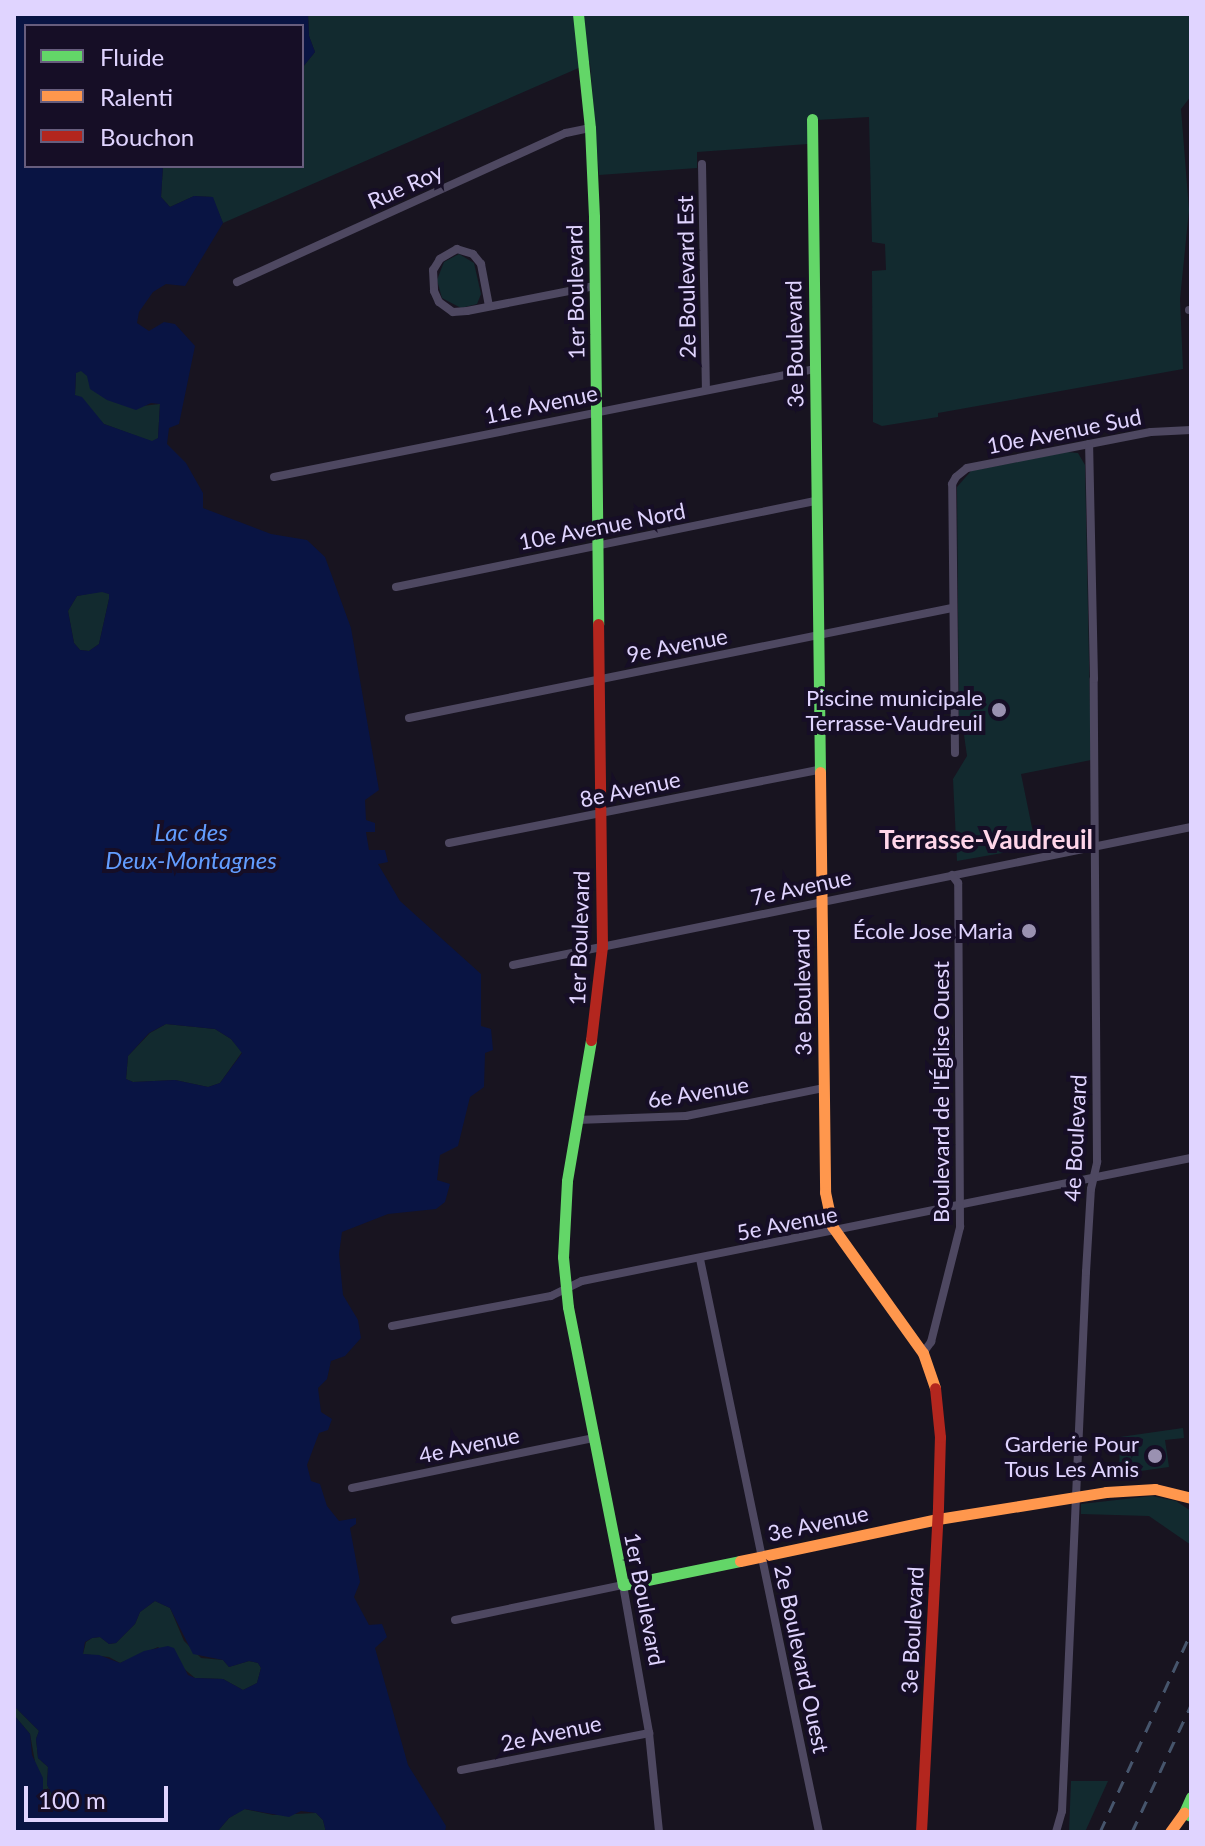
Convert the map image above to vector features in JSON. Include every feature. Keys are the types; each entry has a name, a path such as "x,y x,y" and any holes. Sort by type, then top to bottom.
{"main road":[{"name":"1er Boulevard","path":"578,14 590,128 595,286 602,947 599,993 563,1221 566,1289 623,1585"},
{"name":"3e Boulevard","path":"812,119 825,1192 828,1219 835,1231 923,1353 938,1404 938,1519 921,1832"},
{"name":"3e Avenue","path":"623,1585 938,1519 1145,1489 1191,1498"},
{"path":"1170,1832 1188,1815 1191,1797"}],"street":[{"name":"Rue Roy","path":"237,282 566,133 590,128"},
{"name":"2e Boulevard Est","path":"702,164 706,389"},
{"path":"489,306 481,264 473,254 457,249 440,259 433,270 433,283 444,307 459,312 595,286"},
{"name":"11e Avenue","path":"274,477 815,369"},
{"name":"10e Avenue Sud","path":"952,608 952,484 967,468 1160,431 1191,430"},
{"name":"4e Boulevard","path":"1056,1832 1062,1811 1097,1162 1096,846 1089,444"},
{"name":"10e Avenue Nord","path":"396,587 816,501"},
{"path":"952,608 955,753"},
{"name":"9e Avenue","path":"409,718 952,608"},
{"name":"8e Avenue","path":"449,843 818,770"},
{"name":"7e Avenue","path":"513,965 1191,827"},
{"name":"Boulevard de l'Église Ouest","path":"923,1353 931,1342 955,1254 961,1205 958,883 952,875"},
{"name":"6e Avenue","path":"577,1120 686,1116 824,1088"},
{"name":"5e Avenue","path":"392,1326 551,1296 582,1281 1191,1158"},
{"name":"2e Boulevard Ouest","path":"700,1259 819,1832"},
{"name":"4e Avenue","path":"352,1488 593,1438"},
{"name":"3e Avenue","path":"455,1620 623,1585"},
{"name":"1er Boulevard","path":"623,1585 649,1733 659,1832"},
{"name":"2e Avenue","path":"461,1770 649,1733"}],"green space":[{"path":"308,14 1191,14 1191,96 1181,109 1189,210 1180,299 1183,369 938,413 938,417 882,426 873,422 872,271 886,270 885,244 872,242 869,117 816,120 815,116 807,117 808,144 697,152 697,168 599,175 590,63 223,223 212,197 194,196 170,207 161,197 163,168 304,168 304,66 315,52 309,36"},
{"path":"459,254 474,263 481,294 477,304 461,308 442,298 437,280 444,262"},
{"path":"81,370 142,406 160,404 158,438 153,442 104,424 75,395 76,373"},
{"path":"1067,452 1078,453 1085,465 1091,760 1021,774 1036,847 957,861 953,779 967,756 964,735 959,730 957,487 971,471"},
{"path":"102,591 109,594 109,599 99,644 89,651 80,650 74,643 68,611 77,596"},
{"path":"166,1024 215,1029 231,1039 242,1052 220,1083 208,1087 175,1080 133,1082 126,1079 128,1056 150,1033"},
{"path":"1183,1428 1184,1438 1165,1440 1169,1467 1119,1474 1120,1437"},
{"path":"1152,1496 1176,1501 1191,1511 1191,1545 1149,1516 1081,1514 1081,1504"},
{"path":"155,1601 170,1608 184,1641 201,1658 223,1660 229,1667 249,1661 258,1663 261,1668 257,1683 243,1690 223,1679 195,1678 158,1647 120,1663 109,1657 83,1654 86,1642 92,1638 100,1637 109,1644 116,1643 135,1624 140,1612"},
{"path":"14,1706 39,1731 36,1739 38,1758 48,1767 47,1785 56,1802 47,1807 43,1806 30,1734 14,1715"},
{"path":"1071,1781 1108,1781 1085,1832 1069,1832"},
{"path":"244,1809 273,1815 316,1813 323,1820 326,1832 217,1832 229,1818"}],"water":[{"name":"Lac des Deux-Montagnes","path":"14,14 308,14 309,36 315,52 304,66 304,24 24,24 24,168 163,168 161,197 170,207 194,196 213,197 223,223 185,286 166,284 153,292 139,312 137,323 149,331 164,322 175,324 195,346 179,424 169,428 167,444 186,463 203,493 203,508 271,534 307,540 325,557 351,628 379,790 365,800 366,820 375,823 375,832 366,832 369,850 385,850 388,862 378,864 400,901 481,974 481,1026 491,1029 493,1050 485,1053 484,1087 470,1097 458,1146 440,1155 437,1180 450,1184 445,1202 436,1209 388,1214 342,1232 339,1254 343,1295 358,1320 361,1338 345,1356 331,1361 327,1379 318,1388 321,1412 332,1419 328,1430 319,1433 307,1465 311,1481 320,1484 327,1506 339,1521 356,1518 356,1524 350,1528 360,1582 354,1597 369,1625 382,1624 387,1637 375,1648 408,1765 446,1826 445,1832 326,1832 323,1820 316,1813 301,1811 289,1817 245,1809 229,1818 217,1832 14,1832 14,1715 30,1734 32,1755 43,1778 43,1806 56,1802 47,1785 48,1767 38,1758 36,1739 39,1731 14,1706","holes":["81,371 87,376 90,389 107,400 136,410 151,403 160,404 158,438 152,441 104,424 82,397 75,395 76,373","102,592 109,594 109,599 99,644 89,651 80,650 74,643 68,611 77,596","166,1024 215,1029 231,1039 242,1053 220,1083 208,1087 175,1080 133,1082 126,1079 128,1056 149,1033","155,1601 170,1608 193,1654 223,1660 229,1667 249,1661 258,1663 261,1668 257,1683 243,1690 223,1679 195,1678 188,1675 174,1648 168,1646 144,1651 120,1663 99,1655 83,1654 85,1642 92,1638 100,1637 109,1644 116,1643 135,1624 140,1612"]}],"railway":[{"path":"1100,1832 1191,1632"},
{"path":"1132,1832 1191,1705"}],"traffic: fast":[{"path":"578,14 590,128 594,217 598,624"},
{"path":"812,119 820,772"},
{"path":"591,1040 567,1181 563,1257 568,1307 623,1585 740,1561"},
{"path":"1191,1797 1184,1813 1191,1816"}],"traffic: slow":[{"path":"820,772 825,1192 832,1226 923,1353 935,1388"},
{"path":"740,1561 938,1519 1106,1492 1155,1489 1191,1498"},
{"path":"1170,1832 1184,1813"}],"traffic: jam":[{"path":"591,1040 602,947 598,624"},
{"path":"921,1832 938,1507 940,1437 935,1388"}],"place":[{"name":"Piscine municipale Terrasse-Vaudreuil","path":"999,710"},
{"name":"École Jose Maria","path":"1029,931"},
{"name":"Garderie Pour Tous Les Amis","path":"1155,1456"}],"district":[{"name":"Terrasse-Vaudreuil","path":"986,840"}]}
